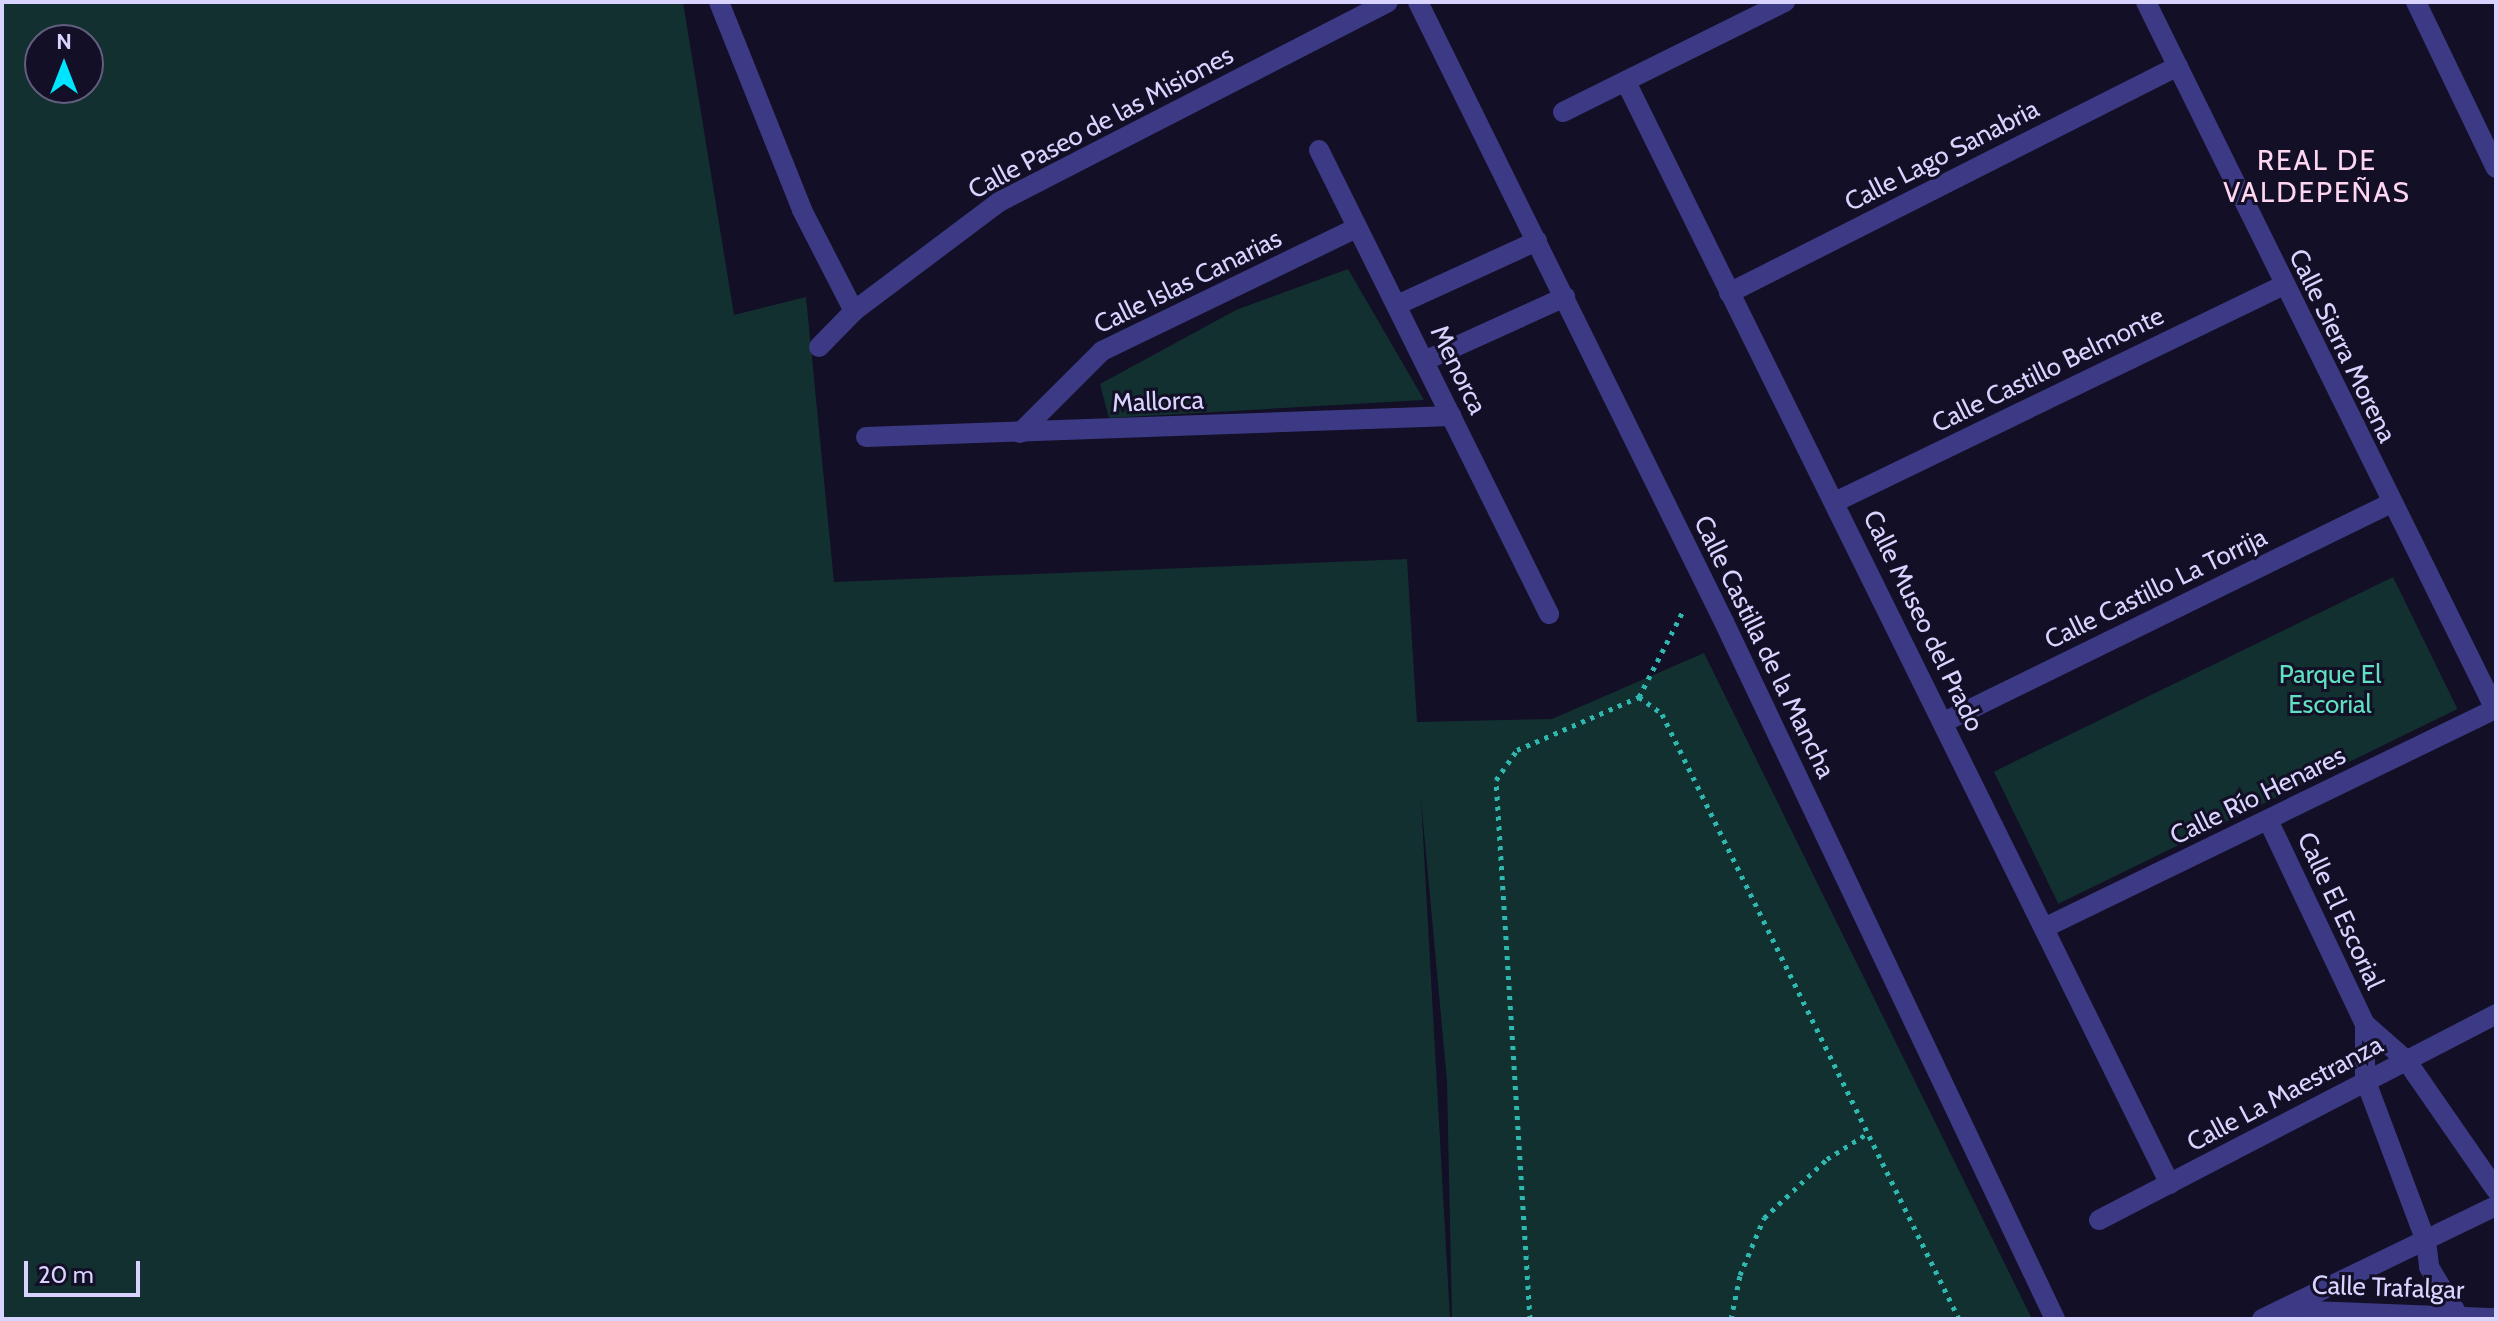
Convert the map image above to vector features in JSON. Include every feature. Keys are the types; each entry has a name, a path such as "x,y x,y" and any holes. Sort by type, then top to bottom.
{"street":[{"path":"719,2 802,210 854,311"},
{"name":"Calle Paseo de las Misiones","path":"819,347 854,311 999,202 1388,2"},
{"name":"Calle Castilla de la Mancha","path":"1418,2 1701,575 2055,1319"},
{"path":"1563,112 1785,2"},
{"name":"Calle Sierra Morena","path":"2146,2 2283,285 2496,710"},
{"path":"2416,2 2496,168"},
{"name":"Calle Lago Sanabria","path":"1729,293 2178,66"},
{"name":"Calle Museo del Prado","path":"1626,82 2170,1184"},
{"name":"Menorca","path":"1319,150 1549,614"},
{"name":"Calle Islas Canarias","path":"1020,433 1102,351 1357,228"},
{"path":"1397,305 1537,241"},
{"name":"Calle Castillo Belmonte","path":"1835,502 2283,285"},
{"path":"1424,361 1565,297"},
{"name":"Mallorca","path":"866,437 1452,416"},
{"name":"Calle Castillo La Torrija","path":"1944,722 2391,503"},
{"name":"Calle Río Henares","path":"2044,928 2496,710"},
{"name":"Calle El Escorial","path":"2268,820 2365,1024 2406,1060 2496,1190"},
{"name":"Calle La Maestranza","path":"2099,1220 2365,1079 2496,1014"},
{"name":"Calle El Escorial","path":"2365,1024 2365,1079 2426,1241 2429,1267 2459,1317"},
{"path":"2271,1315 2496,1206"},
{"name":"Calle Trafalgar","path":"2271,1315 2496,1318"}],"path":[{"path":"1530,1319 1496,780 1506,757 1517,750 1639,697 1701,575"},
{"path":"1639,697 1662,714 1959,1319"},
{"path":"1731,1319 1740,1275 1764,1218 1827,1159 1868,1133"}],"green space":[{"path":"2,2 683,2 734,315 806,297 834,582 1407,559 1417,722 1552,719 1704,653 2032,1319 1452,1319 1447,1081 1421,799 1450,1319 2,1319"},
{"path":"1348,269 1424,400 1109,418 1100,384 1236,310"},
{"name":"Parque El Escorial","path":"2393,577 2457,709 2058,904 1994,772"}],"district":[{"name":"REAL DE VALDEPEÑAS","path":"2317,176"}]}
